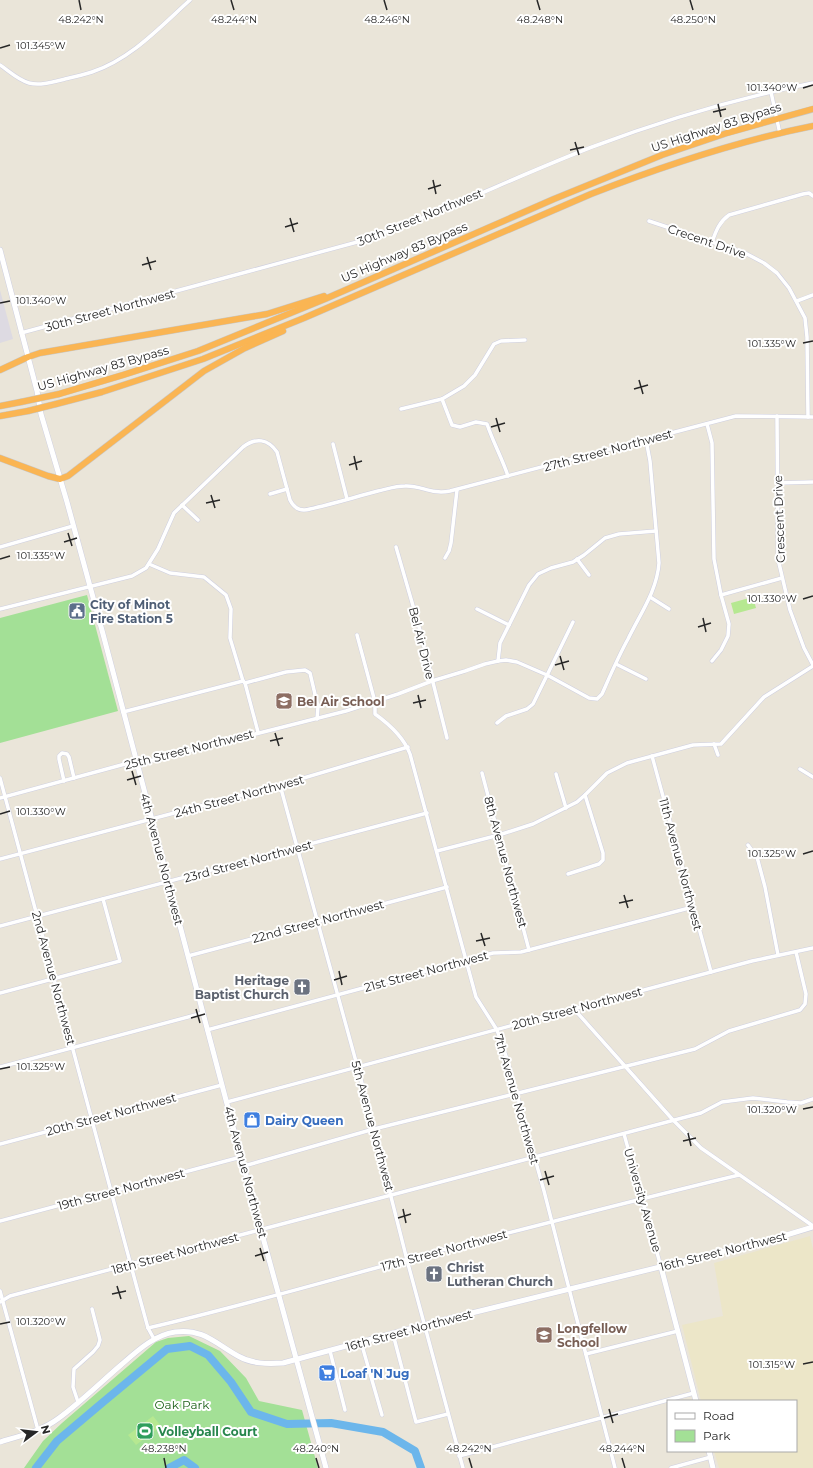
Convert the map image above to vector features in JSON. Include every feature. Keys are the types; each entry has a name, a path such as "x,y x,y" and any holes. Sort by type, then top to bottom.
{"highway":[{"name":"US Highway 83 Bypass","path":"0,406 59,394 198,351 639,164 696,143 776,118 813,109"},
{"name":"US Highway 83 Bypass","path":"0,416 102,392 203,359 626,180 668,165 813,126"},
{"path":"0,370 40,353 267,314 318,297 336,293"},
{"path":"0,458 27,469 60,479 75,472 185,385 213,365 245,348 308,319 326,308"}],"main road":[{"name":"4th Avenue Northwest","path":"0,250 37,391 41,414 89,585 241,1157 326,1468"},
{"name":"16th Street Northwest","path":"0,1442 38,1430 59,1418 140,1349 154,1339 163,1335 175,1332 196,1332 208,1336 248,1361 271,1364 297,1360 425,1325 770,1240 813,1226"},
{"path":"661,1267 696,1400"},
{"path":"709,1452 713,1468"}],"street":[{"path":"0,65 22,80 29,83 39,84 92,72 129,53 190,0"},
{"name":"30th Street Northwest","path":"21,333 362,241 416,222 592,147 662,123 771,92 813,82"},
{"path":"771,92 780,134"},
{"path":"712,242 718,226 722,220 729,215 803,194 809,193 813,196"},
{"name":"Crecent Drive","path":"649,221 746,253 764,263 777,273 789,288 805,318 808,337 808,417"},
{"path":"797,301 813,295"},
{"path":"401,409 442,399 464,386 475,375 494,344 501,341 525,340"},
{"path":"808,355 813,355"},
{"path":"442,399 452,425 460,427 476,422 487,424 508,476"},
{"name":"27th Street Northwest","path":"347,499 406,485 442,493 457,490 736,416 813,417"},
{"name":"Crescent Drive","path":"777,416 778,559 790,610 804,648 813,666"},
{"path":"707,424 712,443 714,559 729,624 728,636 722,650 712,661"},
{"path":"646,440 650,461 659,563 658,576 650,597 616,664 646,679"},
{"path":"0,609 89,585 97,585 132,576 146,568 158,548 174,513 247,444 253,441 265,441 277,452 286,489 292,505 295,508 308,510 347,499 333,444"},
{"path":"777,482 813,482"},
{"path":"270,494 286,489"},
{"path":"445,558 451,543 457,490"},
{"path":"182,504 198,520"},
{"path":"0,547 73,526"},
{"path":"498,661 500,643 529,585 538,574 577,559 605,538 619,534 656,531"},
{"name":"Bel Air Drive","path":"396,547 418,623 447,738"},
{"path":"577,559 589,575"},
{"path":"148,564 170,573 204,577 226,595 231,609 230,638 258,732"},
{"path":"721,594 782,578"},
{"path":"650,597 669,609"},
{"path":"477,609 509,625"},
{"path":"497,723 506,716 530,708 573,622"},
{"name":"7th Avenue Northwest","path":"357,636 375,702 375,714 390,727 408,747 476,997 497,1030 507,1059 570,1289 615,1468"},
{"name":"25th Street Northwest","path":"0,798 125,764 149,761 317,718 375,702 432,681 498,661 506,660 517,662 589,698 597,699 602,694 616,664"},
{"path":"437,851 499,835 533,824 566,808 586,795 607,773 619,766 693,745 721,744 764,697 813,666"},
{"path":"123,712 286,672 305,670 310,673 318,708 317,718"},
{"path":"714,744 718,754"},
{"name":"24th Street Northwest","path":"0,859 280,785 408,747"},
{"path":"64,781 59,759 59,756 62,753 67,754 74,778"},
{"name":"11th Avenue Northwest","path":"652,756 710,972"},
{"path":"800,769 813,777"},
{"name":"8th Avenue Northwest","path":"482,773 530,950"},
{"path":"556,774 566,808"},
{"name":"2nd Avenue Northwest","path":"0,778 148,1328 154,1339"},
{"name":"5th Avenue Northwest","path":"280,785 374,1130 463,1468"},
{"path":"568,874 599,864 603,860 603,853 586,795"},
{"name":"23rd Street Northwest","path":"0,926 427,814"},
{"path":"748,845 757,857 765,887 778,955"},
{"name":"22nd Street Northwest","path":"188,956 447,887"},
{"path":"0,993 120,961 102,899"},
{"name":"21st Street Northwest","path":"208,1030 493,953 521,952 530,950 693,906"},
{"name":"20th Street Northwest","path":"227,1102 710,972 813,948"},
{"path":"244,1166 374,1130 695,1049 729,1031 800,1010 805,1004 806,994 796,952"},
{"path":"574,1009 673,1120 701,1148 813,1226"},
{"path":"0,1067 203,1012"},
{"name":"20th Street Northwest","path":"0,1144 222,1084"},
{"name":"18th Street Northwest","path":"1,1302 10,1296 132,1265 261,1229 391,1196 701,1113 722,1102 753,1098 802,1103 813,1099"},
{"name":"University Avenue","path":"624,1134 661,1267"},
{"name":"19th Street Northwest","path":"0,1221 241,1157"},
{"name":"17th Street Northwest","path":"148,1328 279,1295 643,1198 739,1175"},
{"path":"0,1291 1,1302 38,1430"},
{"path":"78,1402 73,1387 74,1369 93,1352 98,1346 100,1340 92,1309"},
{"path":"586,1354 678,1331"},
{"path":"393,1334 416,1422 448,1414"},
{"path":"362,1342 382,1415"},
{"path":"330,1350 345,1410"},
{"path":"668,1400 694,1393"},
{"path":"459,1456 667,1400"},
{"path":"671,1468 711,1457"}],"shaded area":[{"path":"0,290 13,339 0,343"},
{"path":"810,1236 813,1249 813,1468 719,1468 714,1452 797,1452 797,1400 701,1400 682,1325 723,1316 714,1263"}],"green space":[{"path":"87,595 118,711 0,743 0,618"},
{"path":"753,597 756,608 734,614 731,603"},
{"name":"Oak Park","path":"189,1336 220,1351 246,1378 259,1401 302,1410 318,1468 24,1468 43,1441 156,1342 168,1338"},
{"name":"Volleyball Court","path":"153,1416 161,1426 136,1445 128,1435"}],"waterway":[{"path":"36,1468 57,1441 167,1349 190,1346 208,1355 231,1382 251,1412 287,1424 331,1423 383,1432 415,1451 421,1468"},
{"path":"169,1468 184,1460 195,1468"}],"place":[{"name":"City of Minot Fire Station 5","path":"77,611"},
{"name":"Bel Air School","path":"284,701"},
{"name":"Heritage Baptist Church","path":"302,987"},
{"name":"Dairy Queen","path":"252,1120"},
{"name":"Christ Lutheran Church","path":"434,1274"},
{"name":"Longfellow School","path":"544,1335"},
{"name":"Loaf 'N Jug","path":"327,1373"},
{"name":"Volleyball Court","path":"145,1431"}]}
